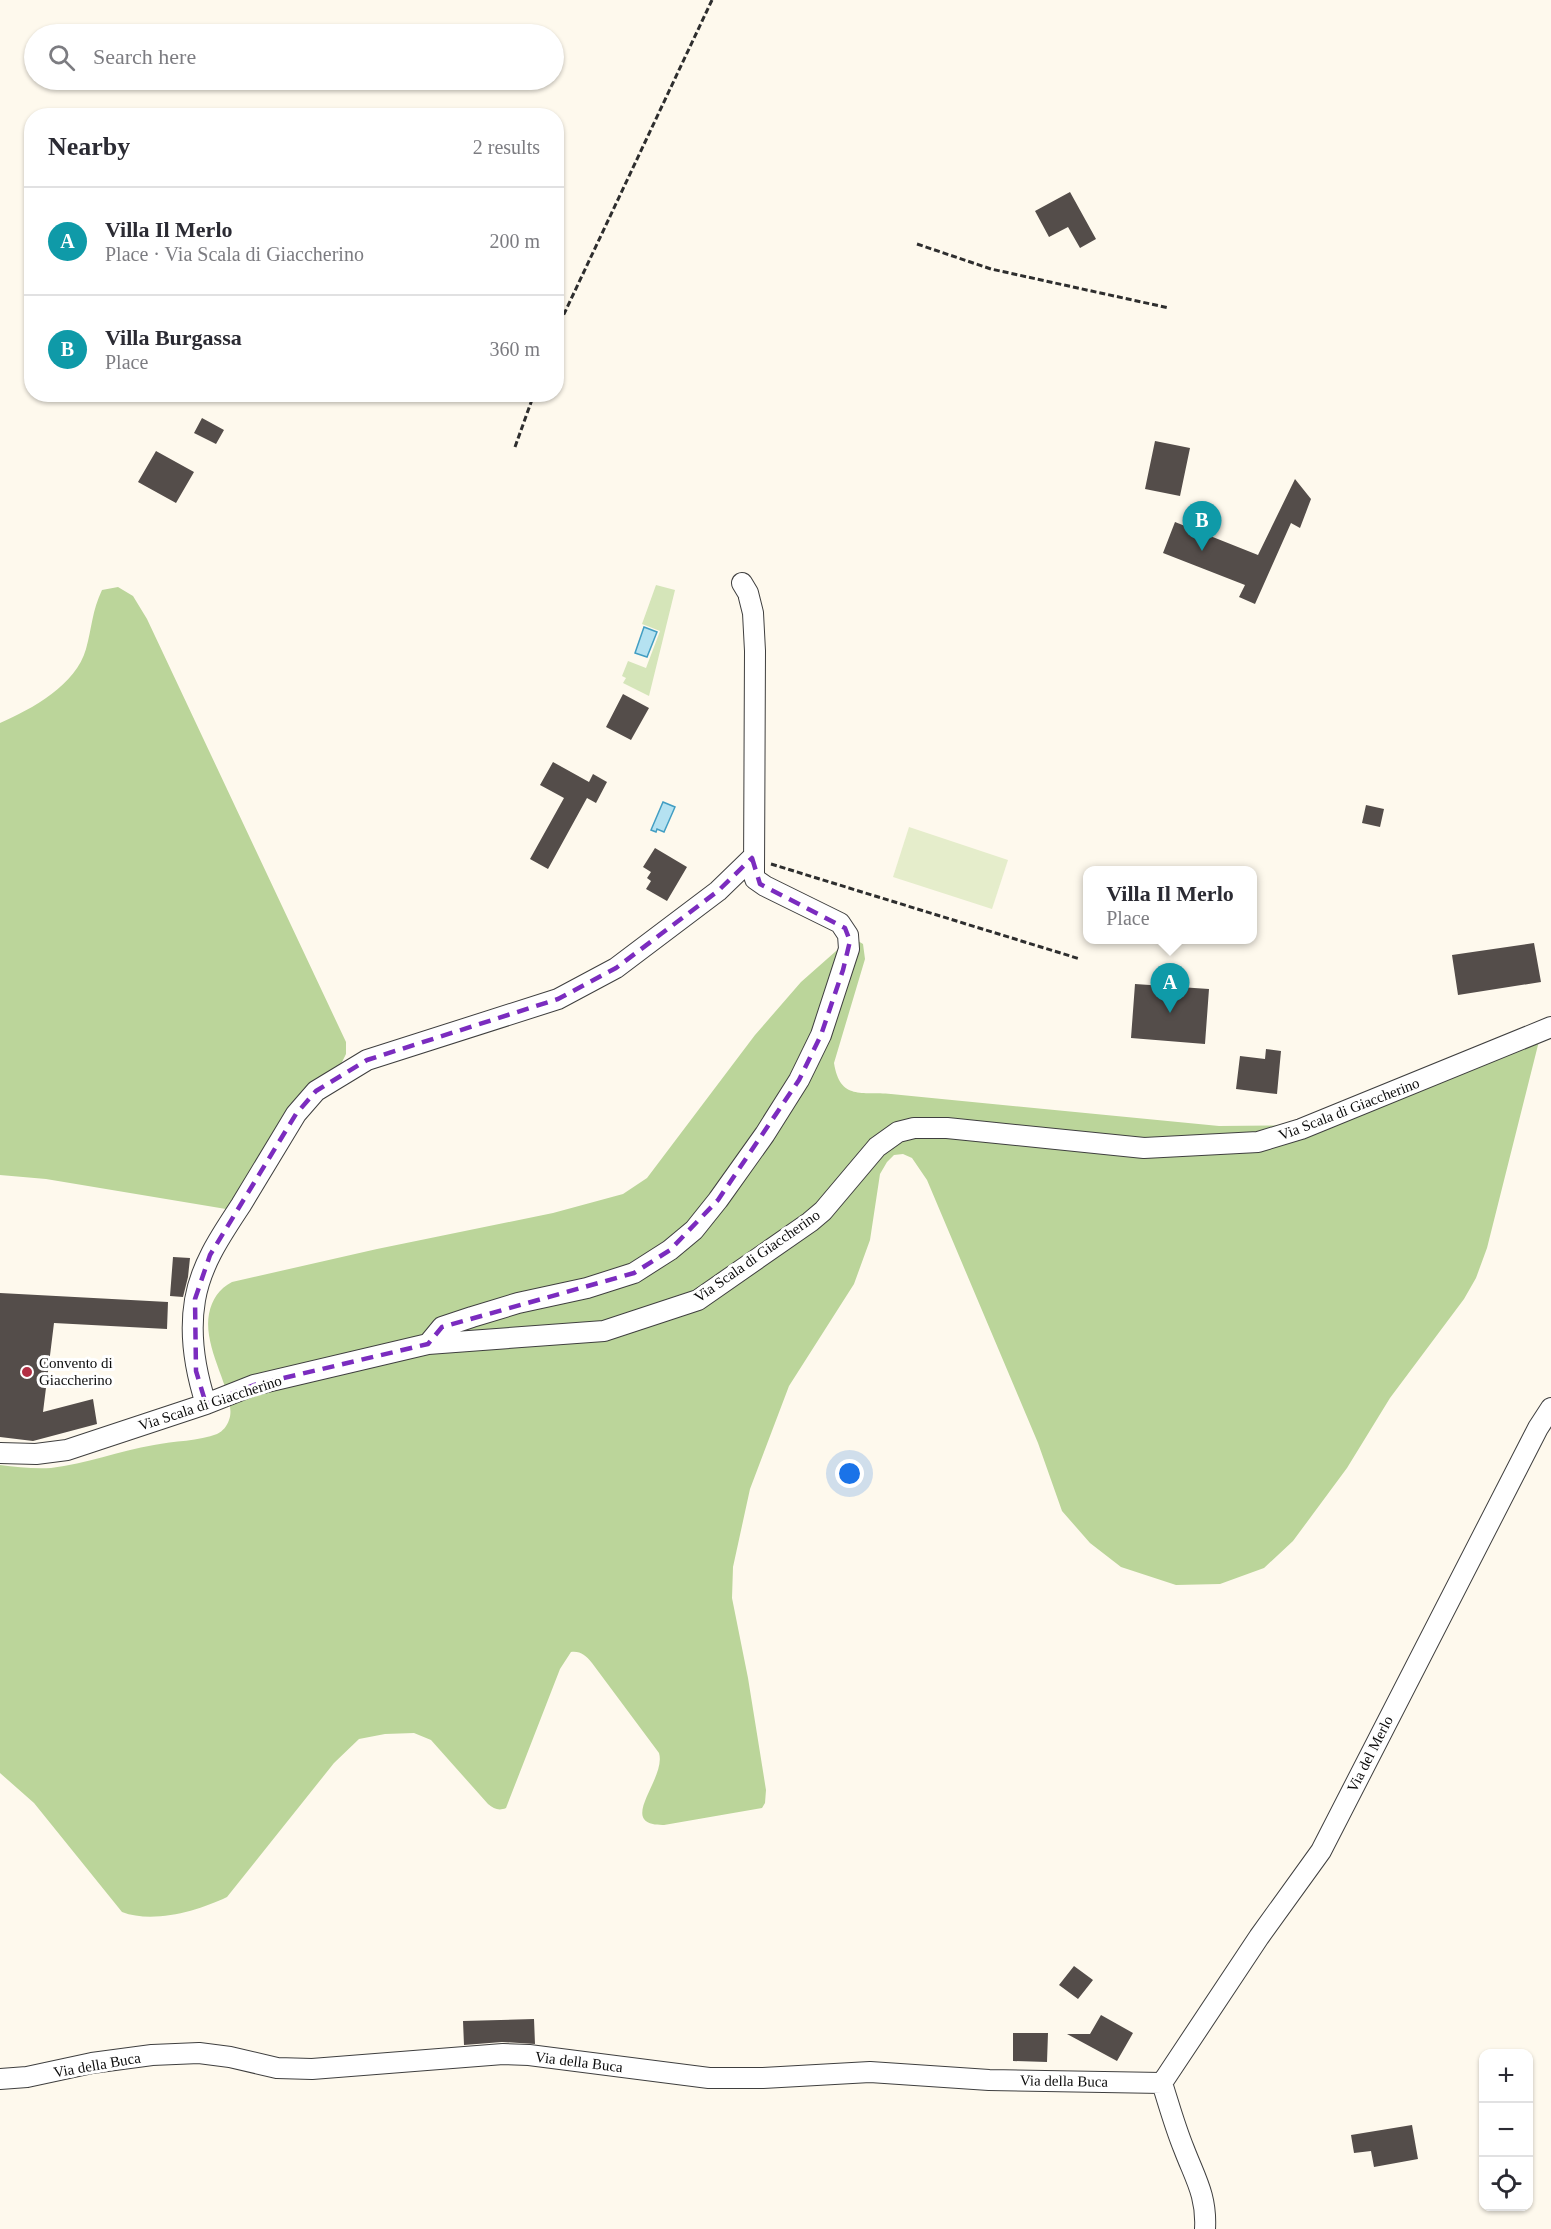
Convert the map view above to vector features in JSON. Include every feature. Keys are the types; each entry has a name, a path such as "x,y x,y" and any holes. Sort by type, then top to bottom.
{"street":[{"path":"428,1344 442,1327 518,1303 588,1288 634,1273 670,1250 694,1230 765,1134 799,1080 821,1035 843,970 850,941 845,928 840,923 760,884 753,874 755,651 753,614 748,593 742,583"},
{"path":"206,1404 196,1371 193,1338 195,1299 199,1283 213,1249 296,1114 308,1099 367,1060 558,999 616,968 718,891 752,858"},
{"name":"Via Scala di Giaccherino","path":"0,1453 36,1454 67,1450 206,1404 254,1385 428,1344 604,1331 698,1300 810,1222 877,1147 887,1138 905,1129 947,1128 1144,1148 1258,1142 1301,1129 1551,1027"},
{"name":"Via del Merlo","path":"1162,2083 1259,1937 1321,1851 1532,1438 1551,1408"},
{"name":"Via della Buca","path":"0,2079 27,2077 92,2063 175,2054 217,2055 277,2068 312,2069 503,2054 529,2055 709,2078 763,2078 870,2072 989,2080 1162,2083"},
{"path":"1162,2083 1176,2129 1200,2185 1205,2206 1205,2229"}],"path":[{"path":"564,314 712,0"},
{"path":"917,244 991,269 1169,308"},
{"path":"515,447 531,402"},
{"path":"752,858 1080,959"}],"highlighted area":[{"path":"752,858 760,884 845,928 850,941 843,970 821,1035 799,1080 718,1200 670,1250 634,1273 442,1327 428,1344 254,1385 206,1404 196,1371 195,1299 210,1255 296,1114 316,1091 367,1060 558,999 616,968 718,891"}],"green space":[{"path":"656,585 675,590 649,696 623,683 626,678 622,676 628,661 646,668 660,631 642,624"},
{"path":"118,587 133,596 147,619 346,1042 346,1054 341,1064 297,1100 226,1209 46,1179 0,1175 0,723 39,703 63,685 73,674 86,649 94,612 102,590"},
{"path":"909,827 1008,860 992,909 893,877"},
{"path":"858,941 863,944 865,959 834,1063 841,1083 854,1092 1219,1126 1326,1125 1366,1113 1539,1041 1487,1248 1476,1278 1464,1299 1390,1398 1347,1468 1293,1541 1264,1568 1220,1584 1176,1585 1121,1567 1090,1543 1062,1511 1038,1443 927,1180 912,1158 903,1154 894,1155 880,1174 870,1240 854,1284 789,1386 750,1489 733,1567 732,1598 748,1678 766,1790 765,1803 762,1808 664,1825 650,1823 643,1818 646,1799 659,1764 659,1753 592,1663 583,1654 571,1652 560,1669 506,1808 497,1809 488,1804 431,1740 414,1733 385,1734 359,1739 334,1763 227,1897 203,1907 161,1916 147,1917 122,1912 34,1803 0,1773 0,1465 38,1468 64,1466 141,1448 203,1438 221,1431 228,1422 229,1399 210,1343 209,1314 217,1295 232,1282 553,1213 623,1194 647,1178 755,1035 801,982 844,944"}],"water":[{"path":"644,627 657,632 647,657 635,653"},
{"path":"663,802 675,807 664,832 657,829 656,832 651,830"}],"building":[{"path":"1070,192 1096,239 1080,248 1068,227 1049,237 1035,211"},
{"path":"202,418 224,430 216,444 194,433"},
{"path":"1155,441 1190,448 1180,496 1145,489"},
{"path":"156,451 194,472 176,503 138,482"},
{"path":"1295,479 1311,499 1300,528 1291,523 1255,604 1239,597 1245,585 1163,553 1175,522 1258,555"},
{"path":"623,694 649,708 631,740 606,727"},
{"path":"553,762 589,782 593,774 607,782 596,803 587,798 548,869 530,859 564,798 540,785"},
{"path":"1366,805 1384,809 1380,827 1362,823"},
{"path":"655,848 687,867 667,901 646,889 651,881 647,878 651,872 643,867"},
{"path":"1534,943 1541,982 1458,995 1452,955"},
{"path":"1135,984 1209,989 1205,1044 1131,1038"},
{"path":"1266,1049 1281,1051 1277,1094 1236,1089 1240,1056 1265,1059"},
{"path":"173,1257 190,1258 183,1297 170,1296"},
{"name":"Convento di Giaccherino","path":"0,1293 168,1302 167,1329 54,1323 43,1412 93,1399 97,1424 33,1441 0,1437"},
{"path":"1074,1966 1093,1980 1078,1999 1059,1985"},
{"path":"1101,2015 1133,2033 1117,2061 1067,2034 1090,2034"},
{"path":"534,2019 535,2044 502,2042 464,2045 463,2021"},
{"path":"1013,2033 1048,2033 1047,2062 1013,2061"},
{"path":"1412,2125 1418,2159 1374,2167 1371,2151 1354,2153 1351,2135"}],"place":[{"name":"Villa Burgassa","path":"1202,551"},
{"name":"Villa Il Merlo","path":"1170,1013"},
{"name":"Convento di Giaccherino","path":"27,1372"}]}
